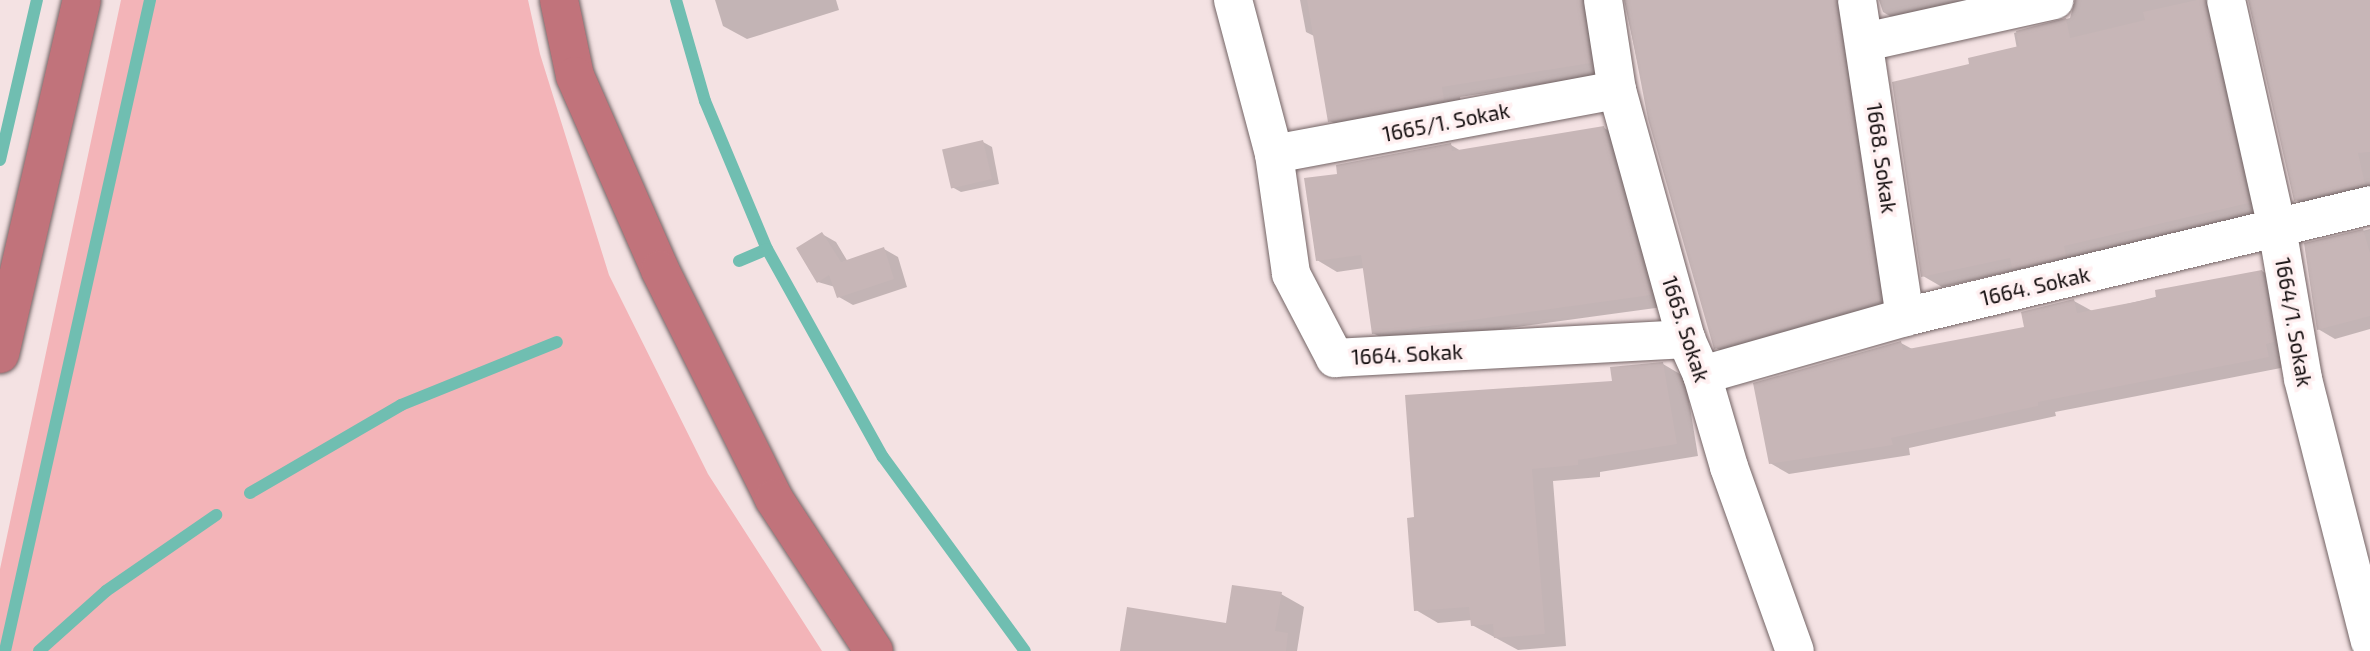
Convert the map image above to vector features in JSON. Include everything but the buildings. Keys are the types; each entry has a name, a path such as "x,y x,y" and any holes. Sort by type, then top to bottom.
{"highway":[{"path":"0,354 82,0"},
{"path":"559,0 575,76 660,270 774,499 874,651"}],"street":[{"name":"1664. Sokak","path":"1233,0 1275,154 1291,274 1335,358 1686,339"},
{"name":"1665. Sokak","path":"1603,0 1617,90 1686,339 1702,375 1729,467 1795,651"},
{"name":"1668. Sokak","path":"1857,0 1905,317"},
{"path":"1865,42 2054,0"},
{"name":"1664/1. Sokak","path":"2227,0 2277,228 2302,379 2370,642"},
{"name":"1665/1. Sokak","path":"1275,154 1617,90"},
{"name":"1664. Sokak","path":"1702,375 1905,317 2370,205"}],"shaded area":[{"path":"121,0 528,0 540,54 609,275 708,474 822,651 0,651 0,569"}],"waterway":[{"path":"0,160 37,0"},
{"path":"5,651 150,0"},
{"path":"676,0 705,101 767,249 883,457 1025,651"},
{"path":"739,261 767,249"},
{"path":"250,493 401,405 557,342"},
{"path":"39,651 106,591 216,515"}]}
